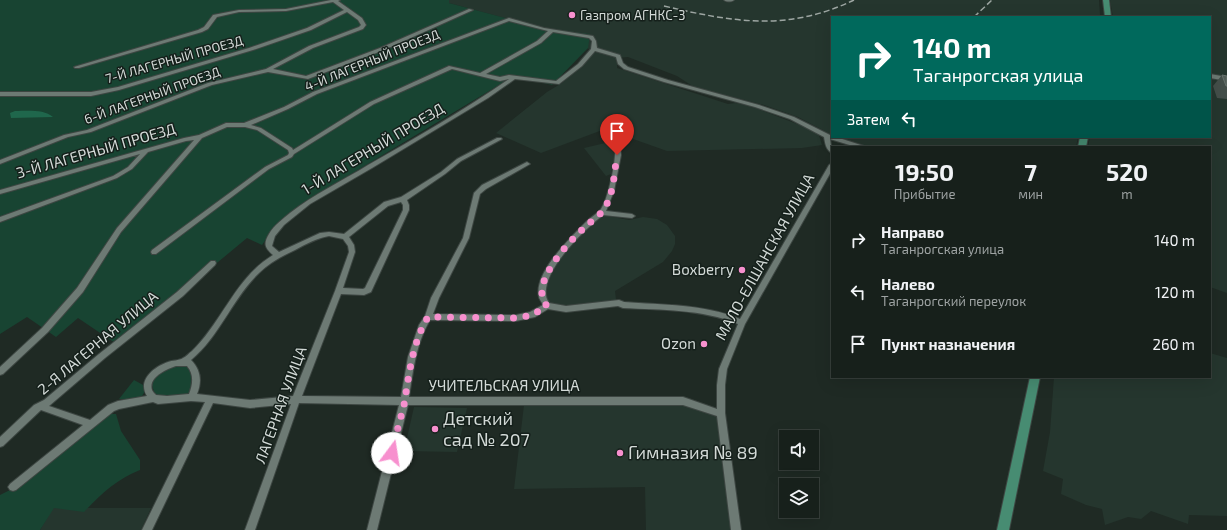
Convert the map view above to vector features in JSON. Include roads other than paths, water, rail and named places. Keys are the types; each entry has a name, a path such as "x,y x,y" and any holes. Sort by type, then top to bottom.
{"main road":[{"path":"1106,0 1108,16"},
{"path":"1003,530 1035,378"}],"street":[{"path":"77,67 200,31 206,28 214,16 239,11 286,10 336,0"},
{"name":"6-Й ЛАГЕРНЫЙ ПРОЕЗД","path":"0,162 66,136 89,131 174,96 210,84 268,70 311,48 361,28 364,25 360,19 336,0"},
{"path":"726,0 732,0"},
{"name":"7-Й ЛАГЕРНЫЙ ПРОЕЗД","path":"0,94 91,94 119,88 251,49 310,29 348,10"},
{"path":"268,70 306,78 382,49 471,10"},
{"name":"4-Й ЛАГЕРНЫЙ ПРОЕЗД","path":"245,125 368,72 509,19 544,29 553,30"},
{"path":"154,252 267,168 372,103 451,67 480,75 500,80 513,78 557,83 580,64 594,49 594,41 591,37 553,30 539,42 480,75"},
{"path":"594,49 618,56 621,64 626,68 666,81 757,106 792,118 831,137"},
{"path":"1211,76 1227,79"},
{"name":"1-Й ЛАГЕРНЫЙ ПРОЕЗД","path":"278,255 270,247 269,243 272,235 282,223 308,202 370,167 486,97 513,78"},
{"path":"0,372 45,330 80,290 119,230 200,137 226,125 245,125 259,129 290,149 291,154"},
{"path":"547,306 544,303 542,292 550,267 566,247 601,213 610,197 618,149 610,132"},
{"path":"828,136 829,147 831,150"},
{"name":"3-Й ЛАГЕРНЫЙ ПРОЕЗД","path":"0,192 200,137"},
{"path":"834,138 859,146"},
{"path":"153,398 148,391 148,382 151,378 161,368 169,364 184,362 198,350 257,270 278,255 320,236 341,235 345,237 386,204 403,199 459,160 499,139"},
{"path":"0,220 115,176 130,168 146,152"},
{"path":"372,530 404,401 412,357 423,325 428,317 435,298 466,238 477,193 484,187 527,164"},
{"name":"МАЛО-ЕЛШАНСКАЯ УЛИЦА","path":"736,530 721,413 721,386 723,369 742,323 831,167"},
{"path":"339,290 364,292 368,290 406,210 406,205 403,199"},
{"path":"601,213 632,216"},
{"name":"ЛАГЕРНАЯ УЛИЦА","path":"250,530 352,252 351,245 345,237"},
{"name":"2-Я ЛАГЕРНАЯ УЛИЦА","path":"0,443 36,408 42,407 180,294 214,262"},
{"path":"428,317 516,318 532,315 547,306 566,309 618,303 623,305 711,312 742,323"},
{"path":"14,487 90,424 118,405 153,398 158,400 167,400 191,397 195,387 196,377 192,366 184,362"},
{"name":"УЧИТЕЛЬСКАЯ УЛИЦА","path":"191,397 250,404 297,400 683,401 721,413"},
{"path":"147,530 211,399"},
{"path":"42,407 90,424"}],"railway":[{"path":"664,6 737,20 760,21 806,17 854,0"},
{"path":"975,16 992,0"}],"place":[{"name":"Газпром АГНКС-3","path":"572,15"},
{"name":"Boxberry","path":"742,270"},
{"name":"Ozon","path":"704,344"},
{"name":"Детский сад № 207","path":"435,429"},
{"name":"Гимназия № 89","path":"620,453"}]}
